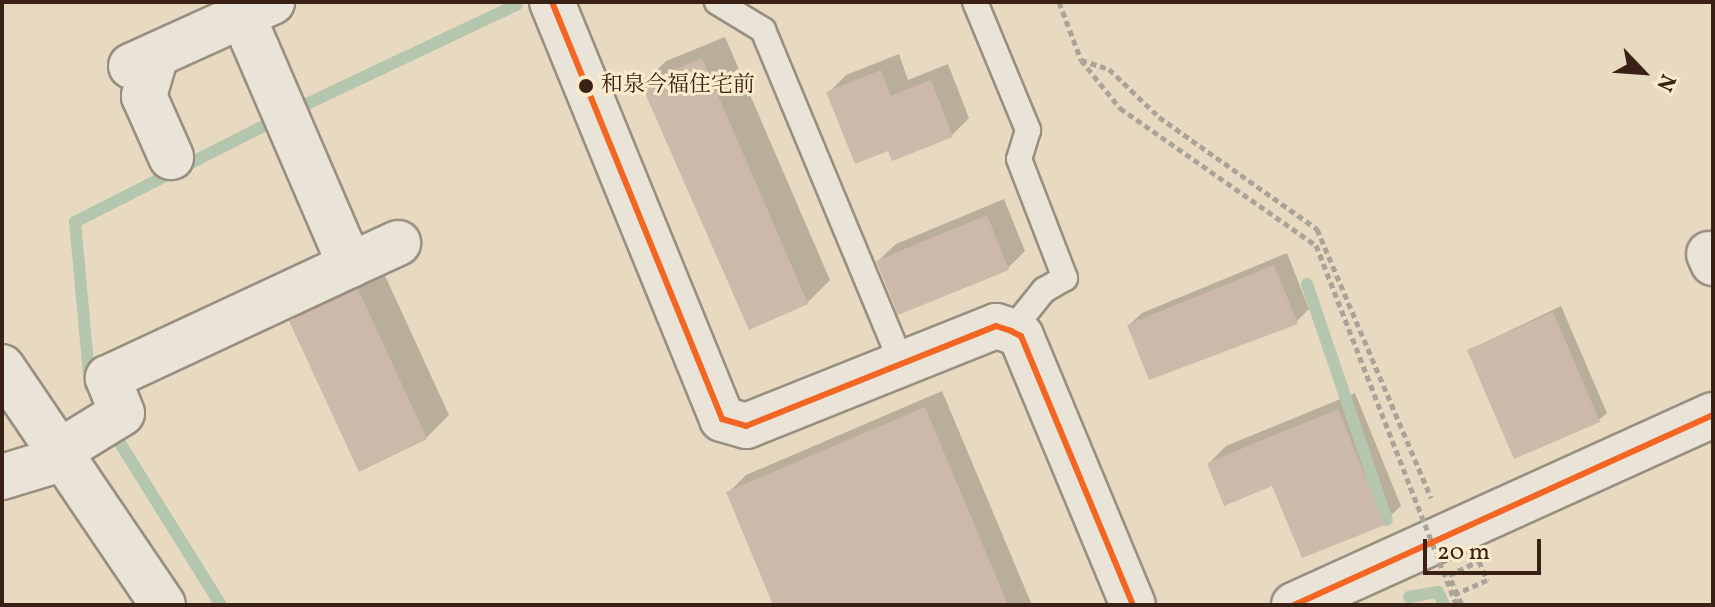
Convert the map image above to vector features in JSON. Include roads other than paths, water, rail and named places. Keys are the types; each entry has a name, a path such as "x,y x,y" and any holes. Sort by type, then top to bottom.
{"street":[{"path":"552,2 722,419 746,426 996,326 1011,331 1021,336 1133,605"},
{"path":"149,138 143,61 251,7 350,265"},
{"path":"2,477 59,456 122,413 108,378 398,243"},
{"path":"2,367 59,456 163,605"},
{"path":"1294,605 1446,557 1713,415"}],"lane":[{"path":"717,2 763,30 902,364"},
{"path":"975,2 1028,130 1019,159 1065,278 1044,290 1011,331"}],"waterway":[{"path":"294,110 516,5"},
{"path":"90,386 75,222 273,121"},
{"path":"1307,284 1387,520"},
{"path":"115,435 221,605"},
{"path":"1409,597 1438,592 1444,605"}],"place":[{"name":"和泉今福住宅前","path":"586,86"}]}
